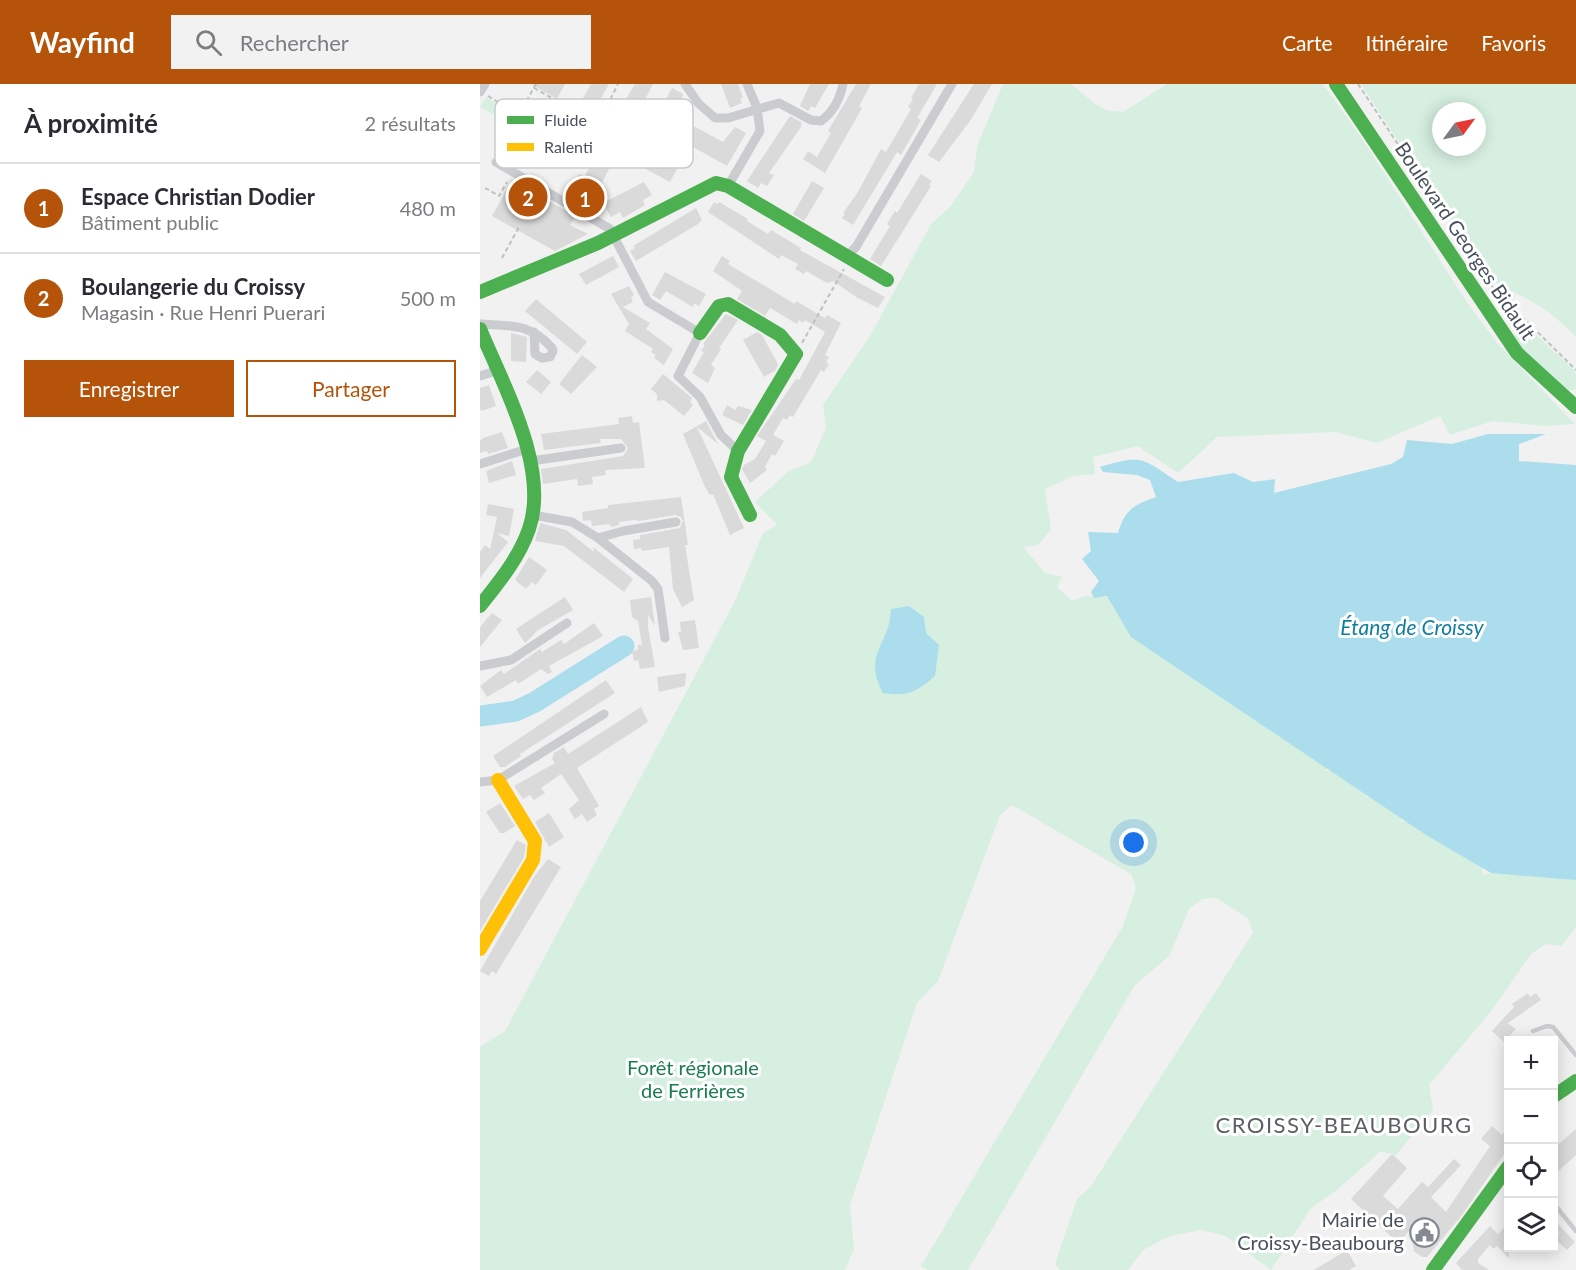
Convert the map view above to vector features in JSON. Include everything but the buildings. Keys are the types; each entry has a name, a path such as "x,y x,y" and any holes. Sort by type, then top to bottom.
{"street":[{"path":"685,84 699,103 715,118 728,118 779,103 811,120 821,121 829,115 841,94 843,84"},
{"path":"728,186 760,131 757,108 747,84"},
{"path":"848,255 856,247 952,84"},
{"name":"Boulevard Georges Bidault","path":"1336,84 1516,353 1576,407"},
{"path":"506,168 610,229 648,302 700,333"},
{"path":"480,292 613,235 700,189 716,183 728,186 843,255 848,255 886,280"},
{"path":"738,451 721,435 700,396 678,376 700,333 719,306 728,304 780,335 796,354 738,451 731,477 750,515"},
{"path":"480,324 527,327 534,332"},
{"path":"480,329 529,455 532,515 515,558 480,606"},
{"path":"480,376 496,370"},
{"path":"480,464 529,455 621,448"},
{"path":"532,515 572,522 598,538 656,585 665,638"},
{"path":"598,538 623,531 676,522"},
{"path":"480,666 511,660 567,623"},
{"path":"480,782 498,780 604,714"},
{"path":"480,950 533,860 536,851 535,841 498,780"},
{"path":"1558,1093 1576,1080"},
{"path":"1433,1270 1504,1174"}],"lane":[{"path":"1533,1031 1547,1026 1553,1028 1576,1055"},
{"path":"1558,1209 1576,1231"}],"path":[{"path":"528,99 536,84"},
{"path":"610,99 618,84"},
{"path":"1358,84 1494,289 1576,370"},
{"path":"534,88 554,99"},
{"path":"482,89 497,99"},
{"path":"693,112 699,103"},
{"path":"485,188 499,196 513,172"},
{"path":"502,258 519,227"},
{"path":"796,354 845,267 848,255"}],"green space":[{"name":"Forêt régionale de Ferrières","path":"1003,84 1071,84 1106,110 1123,112 1167,84 1323,84 1363,140 1466,301 1497,343 1575,424 1546,426 1493,421 1450,435 1440,416 1377,443 1336,432 1217,437 1178,473 1138,446 1093,457 1095,474 1073,476 1045,489 1051,530 1038,545 1023,547 1045,573 1062,577 1057,587 1072,601 1084,596 1115,598 1334,758 1325,771 1351,771 1364,786 1366,797 1383,793 1399,801 1401,822 1416,819 1481,860 1483,875 1505,869 1576,872 1576,927 1562,946 1546,944 1531,954 1492,1010 1429,1085 1433,1110 1396,1155 1381,1151 1337,1190 1311,1208 1271,1270 1226,1236 1201,1230 1170,1236 1143,1250 1128,1270 1060,1270 1055,1264 1077,1199 1091,1186 1253,933 1248,918 1216,898 1202,899 1189,909 1169,956 1135,985 968,1270 928,1270 921,1266 1123,926 1136,888 1131,874 1012,805 1000,815 938,981 917,1003 850,1205 854,1249 845,1270 480,1270 480,1047 505,1031 735,601 763,533 777,525 755,502 789,471 811,462 826,428 823,405 870,336 931,224 950,207 974,172 977,146"},
{"path":"1361,84 1576,84 1576,337 1538,305 1487,277"},
{"path":"486,97 495,102 495,115 480,107"},
{"path":"1522,332 1534,333 1573,369 1576,374 1576,389 1568,391 1516,342 1515,335"}],"water":[{"name":"Étang de Croissy","path":"1488,434 1546,434 1519,444 1519,461 1576,465 1576,880 1491,873 1426,835 1131,637 1107,596 1094,598 1091,592 1099,581 1082,559 1091,551 1088,532 1118,533 1124,518 1131,509 1156,497 1150,480 1137,475 1103,472 1100,467 1125,460 1142,461 1178,482 1234,473 1253,482 1275,479 1274,493 1391,464 1403,457 1407,440 1452,444"},
{"path":"909,606 924,617 926,633 939,645 935,676 923,686 906,694 883,693 877,679 876,658 890,622 891,609"}],"waterway":[{"path":"480,716 516,711 535,702 624,646"}],"traffic: fast":[{"path":"1336,84 1517,353 1576,407"},
{"path":"480,292 598,243 716,183 728,186 887,280"},
{"path":"700,333 719,306 728,304 780,335 796,354 738,451 731,477 750,515"},
{"path":"480,329 521,427 529,454 534,505 529,529 520,550 480,606"},
{"path":"1558,1093 1576,1081"},
{"path":"1433,1270 1504,1172"}],"traffic: slow":[{"path":"480,949 533,860 535,841 498,780"}],"place":[{"name":"Boulangerie du Croissy","path":"528,197"},
{"name":"Espace Christian Dodier","path":"585,198"},
{"name":"Mairie de Croissy-Beaubourg","path":"1425,1232"}],"district":[{"name":"CROISSY-BEAUBOURG","path":"1344,1125"}]}
